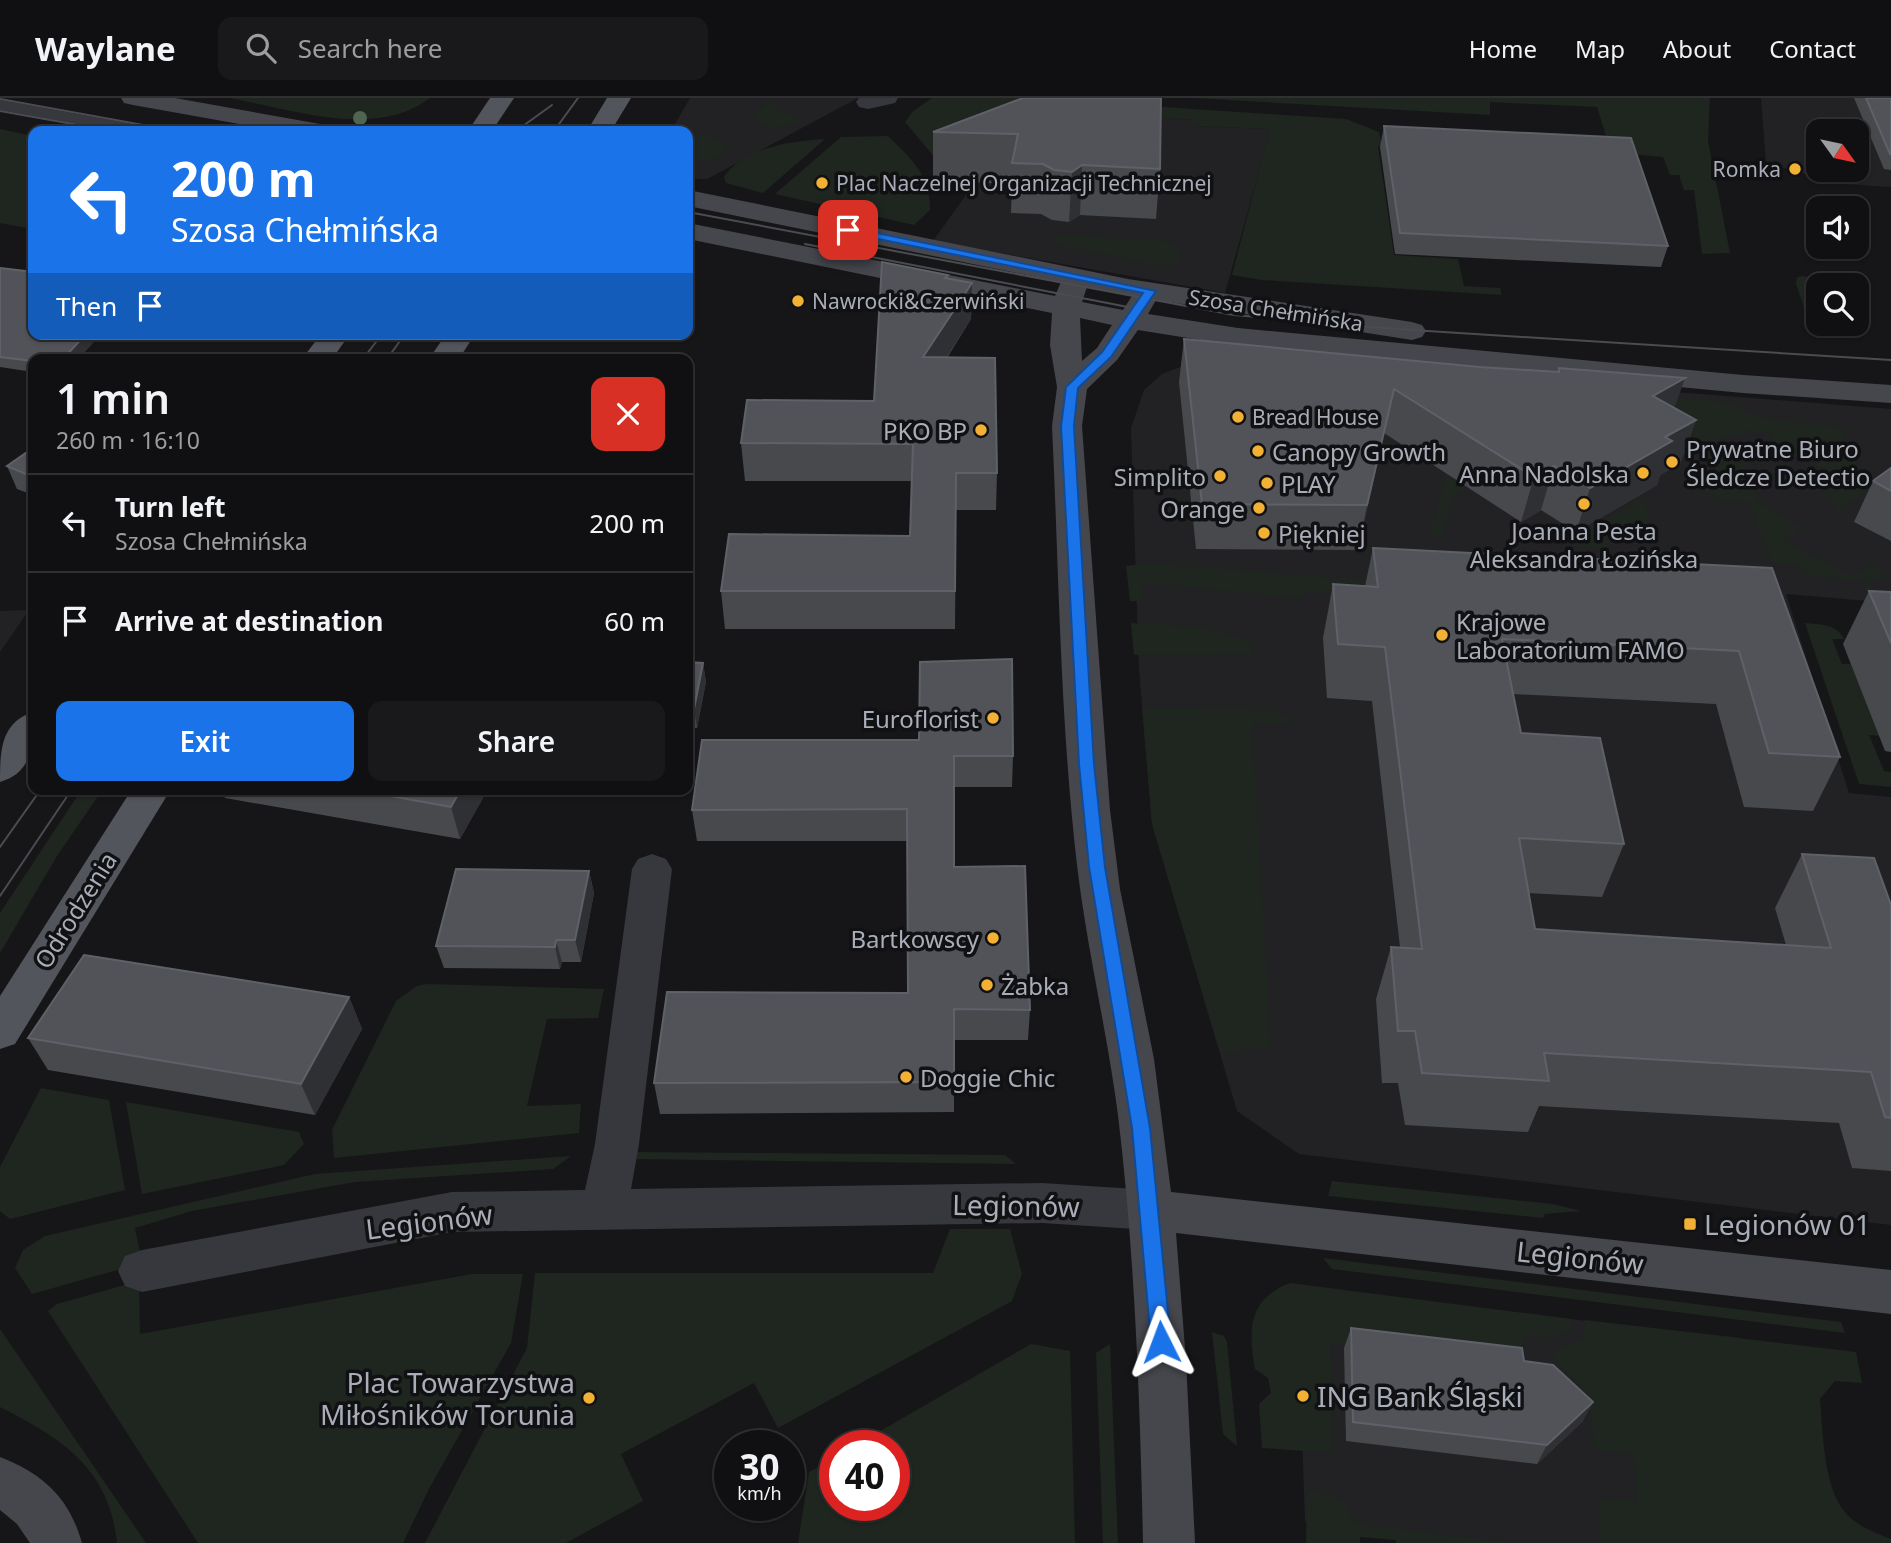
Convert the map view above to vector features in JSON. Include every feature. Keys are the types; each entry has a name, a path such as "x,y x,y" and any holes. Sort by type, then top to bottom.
{"main road":[{"path":"483,126 502,98"},
{"path":"602,126 619,98"},
{"path":"321,354 331,340"},
{"path":"0,769 28,732"},
{"name":"Odrodzenia","path":"0,1032 148,795"}],"street":[{"path":"133,98 292,126"},
{"name":"Szosa Chełmińska","path":"693,199 1150,291 1742,384"},
{"name":"Szosa Chełmińska","path":"693,232 1130,320 1238,337 1742,384 1891,394"},
{"path":"1077,276 1066,306 1065,345 1072,387 1067,426 1086,764 1097,867 1132,1058 1151,1210 1160,1315 1169,1543"},
{"path":"1072,387 1107,354 1150,291"},
{"path":"604,1210 617,1144 652,869"},
{"name":"Legionów","path":"142,1271 452,1212 1042,1203 1151,1210 1891,1292"},
{"path":"0,1482 19,1489 54,1531 56,1543"}],"lane":[{"path":"0,105 116,126"}],"shaded area":[{"path":"229,98 430,98 408,111 359,119 305,114"},
{"path":"690,98 858,98 707,179 693,178 693,126 674,126"},
{"path":"932,98 1110,98 1162,107 1346,119 1379,132 1382,146 1378,146 1394,255 1458,259 1464,286 1500,288 1502,295 1261,280 1232,275 1270,129 1194,126 1195,120 1160,118 946,171 905,122 912,112"},
{"path":"1193,98 1710,98 1708,141 1730,253 1702,254 1694,190 1684,190 1679,175 1670,175 1663,157 1611,152 1597,107 1490,102 1490,115"},
{"path":"1761,98 1891,98 1891,187 1835,182 1869,182 1869,119 1806,119 1806,174 1766,163"},
{"path":"768,103 803,121 772,129 751,118"},
{"path":"1160,118 1196,120 1195,126 1271,129 1225,293 933,241 966,195 946,171"},
{"path":"0,129 28,135 28,228 0,223"},
{"path":"710,135 727,145 723,154 710,160 693,161 693,137"},
{"path":"888,136 918,168 927,187 930,210 914,225 775,194 841,137"},
{"path":"825,139 763,193 726,183 724,177 732,167 756,152 784,144"},
{"path":"1053,235 1161,240 1179,248 1179,261 1174,266 1163,266 1059,245 1053,242"},
{"path":"1797,277 1806,277 1806,313 1796,284"},
{"path":"1231,357 1891,409 1891,603 1786,594 1849,793 1891,797 1891,1225 1299,1154 1237,1111 1152,824 1139,669 1131,428 1144,390 1162,374 1183,366"},
{"path":"1599,391 1730,403 1757,417 1848,428 1835,451 1856,458 1857,474 1874,485 1837,511 1825,488 1838,488 1829,469 1817,467 1810,450 1779,449 1769,433 1745,430 1745,436 1728,435 1715,443 1720,454 1743,464 1758,502 1801,527 1784,541 1852,577 1871,563 1882,571 1885,579 1868,579 1873,591 1867,594 1864,581 1810,576 1800,566 1771,562 1749,502 1714,500 1711,499 1715,496 1689,486 1718,466 1598,395"},
{"path":"1466,408 1449,478 1466,489 1451,498 1443,537 1430,534 1461,414"},
{"path":"1645,497 1650,530 1611,526 1612,544 1601,550 1564,543"},
{"path":"1151,563 1764,613 1304,592 1303,598 1142,583 1142,601 1130,601 1126,566"},
{"path":"28,610 0,652 0,611"},
{"path":"1131,623 1209,629 1239,637 1253,644 1252,654 1134,655"},
{"path":"1805,623 1832,627 1844,639 1832,639 1842,664 1851,664 1880,736 1869,735 1884,771 1891,772 1891,787 1859,784"},
{"path":"1142,707 1267,710 1285,716 1293,723 1252,724 1271,1047 1220,1052 1152,824"},
{"path":"78,795 99,795 57,856 0,953 0,913"},
{"path":"427,984 604,989 598,1018 547,1019 527,1106 581,1104 579,1133 334,1158 332,1130 396,1001 417,986"},
{"path":"41,1088 109,1100 125,1190 10,1219 0,1211 0,1167"},
{"path":"126,1102 299,1132 304,1144 284,1165 142,1194"},
{"path":"632,1152 1005,1155 1016,1164 632,1159"},
{"path":"571,1156 553,1169 355,1182 192,1211 135,1228 142,1263 32,1294 15,1268 23,1250 45,1236 315,1174"},
{"path":"1332,1181 1553,1204 1581,1211 1545,1214 1543,1218 1328,1196"},
{"path":"950,1229 1010,1229 1022,1274 1012,1301 778,1428 754,1383 621,1454 643,1501 566,1543 425,1543 527,1348 535,1273 933,1273"},
{"path":"1323,1258 1841,1322 1845,1333 1332,1269"},
{"path":"472,1274 523,1274 511,1343 429,1489 403,1543 198,1543 48,1311 57,1304 139,1281 140,1334"},
{"path":"1290,1283 1572,1319 1571,1330 1553,1338 1523,1334 1524,1364 1330,1342 1333,1453 1262,1448 1259,1404 1271,1393 1268,1378 1255,1369 1252,1341 1254,1317 1266,1298"},
{"path":"1297,1289 1742,1338 1778,1543 1456,1543 1305,1521"},
{"path":"1585,1320 1856,1352 1862,1383 1835,1381 1820,1399 1828,1472 1837,1500 1848,1516 1891,1539 1891,1543 1601,1543 1599,1498 1637,1501 1633,1454 1595,1450 1587,1391 1549,1355 1585,1338"},
{"path":"0,1329 146,1543 117,1543 104,1494 93,1475 62,1444 0,1407"},
{"path":"1212,1332 1224,1336 1227,1342 1237,1446 1223,1434"},
{"path":"1031,1344 1070,1351 1075,1543 798,1543 801,1521 805,1521 809,1472 819,1467 819,1521 910,1521 910,1430 882,1430"},
{"path":"1110,1344 1118,1543 1103,1543 1096,1353"},
{"path":"1307,1492 1337,1498 1347,1507 1353,1523 1509,1543 1396,1543 1396,1540 1360,1537 1360,1543 1306,1543"}],"building":[{"path":"1023,98 1161,98 1160,169 1082,165 1072,172 1054,170 1043,164 1012,163 1018,134 933,132"},
{"path":"1866,98 1891,98 1891,154 1890,154"},
{"path":"1384,126 1631,138 1668,246 1400,233"},
{"path":"882,262 948,275 945,278 972,283 923,357 995,358 997,473 956,473 955,591 721,591 729,534 910,536 913,444 741,443 747,400 874,401"},
{"path":"0,268 28,271 28,340 80,340 68,354 28,354 28,360 0,357"},
{"path":"1184,339 1480,367 1559,372 1559,368 1685,378 1653,396 1696,420 1665,437 1672,441 1590,488 1554,466 1534,477 1394,389 1367,505 1202,504"},
{"path":"28,451 28,475 7,466"},
{"path":"1891,468 1891,491 1873,481"},
{"path":"1373,548 1772,568 1840,757 1769,753 1739,651 1502,639 1521,733 1600,738 1624,844 1519,838 1535,929 1831,948 1802,854 1874,858 1891,905 1891,1118 1885,1117 1871,1072 1544,1053 1549,1081 1422,1073 1415,1031 1398,1031 1391,947 1422,949 1385,647 1338,644 1333,584 1378,587"},
{"path":"1869,591 1891,592 1891,643"},
{"path":"1012,659 1013,756 954,756 954,867 1025,866 1030,1010 954,1009 954,1082 654,1083 667,992 908,993 907,809 692,810 702,740 919,740 920,662"},
{"path":"693,662 703,663 694,709"},
{"path":"384,795 458,795 451,807"},
{"path":"456,869 589,871 575,940 556,940 555,947 436,946"},
{"path":"84,955 349,997 301,1084 28,1038"},
{"path":"1351,1328 1522,1348 1524,1361 1553,1365 1593,1402 1547,1445 1353,1422"}],"tram line":[{"path":"558,126 578,98"},
{"path":"0,99 148,126"},
{"path":"523,126 552,105"},
{"path":"0,111 84,126"},
{"path":"693,213 1234,315 1396,329 1891,360"},
{"path":"805,244 1128,307"},
{"path":"367,354 377,340"},
{"path":"391,354 401,340"},
{"path":"0,847 37,795"},
{"path":"0,896 68,795"}],"place":[{"name":"Romka","path":"1795,169"},
{"name":"Plac Naczelnej Organizacji Technicznej","path":"822,183"},
{"name":"Nawrocki&Czerwiński","path":"798,301"},
{"name":"Bread House","path":"1238,417"},
{"name":"PKO BP","path":"981,430"},
{"name":"Canopy Growth","path":"1258,451"},
{"name":"Prywatne Biuro Śledcze Detectio","path":"1672,462"},
{"name":"Anna Nadolska","path":"1643,473"},
{"name":"Simplito","path":"1220,476"},
{"name":"PLAY","path":"1267,483"},
{"name":"Joanna Pesta Aleksandra Łozińska","path":"1584,504"},
{"name":"Orange","path":"1259,508"},
{"name":"Piękniej","path":"1264,533"},
{"name":"Krajowe Laboratorium FAMO","path":"1442,635"},
{"name":"Euroflorist","path":"993,718"},
{"name":"Bartkowscy","path":"993,938"},
{"name":"Żabka","path":"987,985"},
{"name":"Doggie Chic","path":"906,1077"},
{"name":"Legionów 01","path":"1690,1224"},
{"name":"ING Bank Śląski","path":"1303,1396"},
{"name":"Plac Towarzystwa Miłośników Torunia","path":"589,1398"}],"route":[{"path":"848,230 1150,291 1107,354 1072,387 1067,426 1086,764 1097,867 1132,1058 1151,1210 1161,1342"}]}
